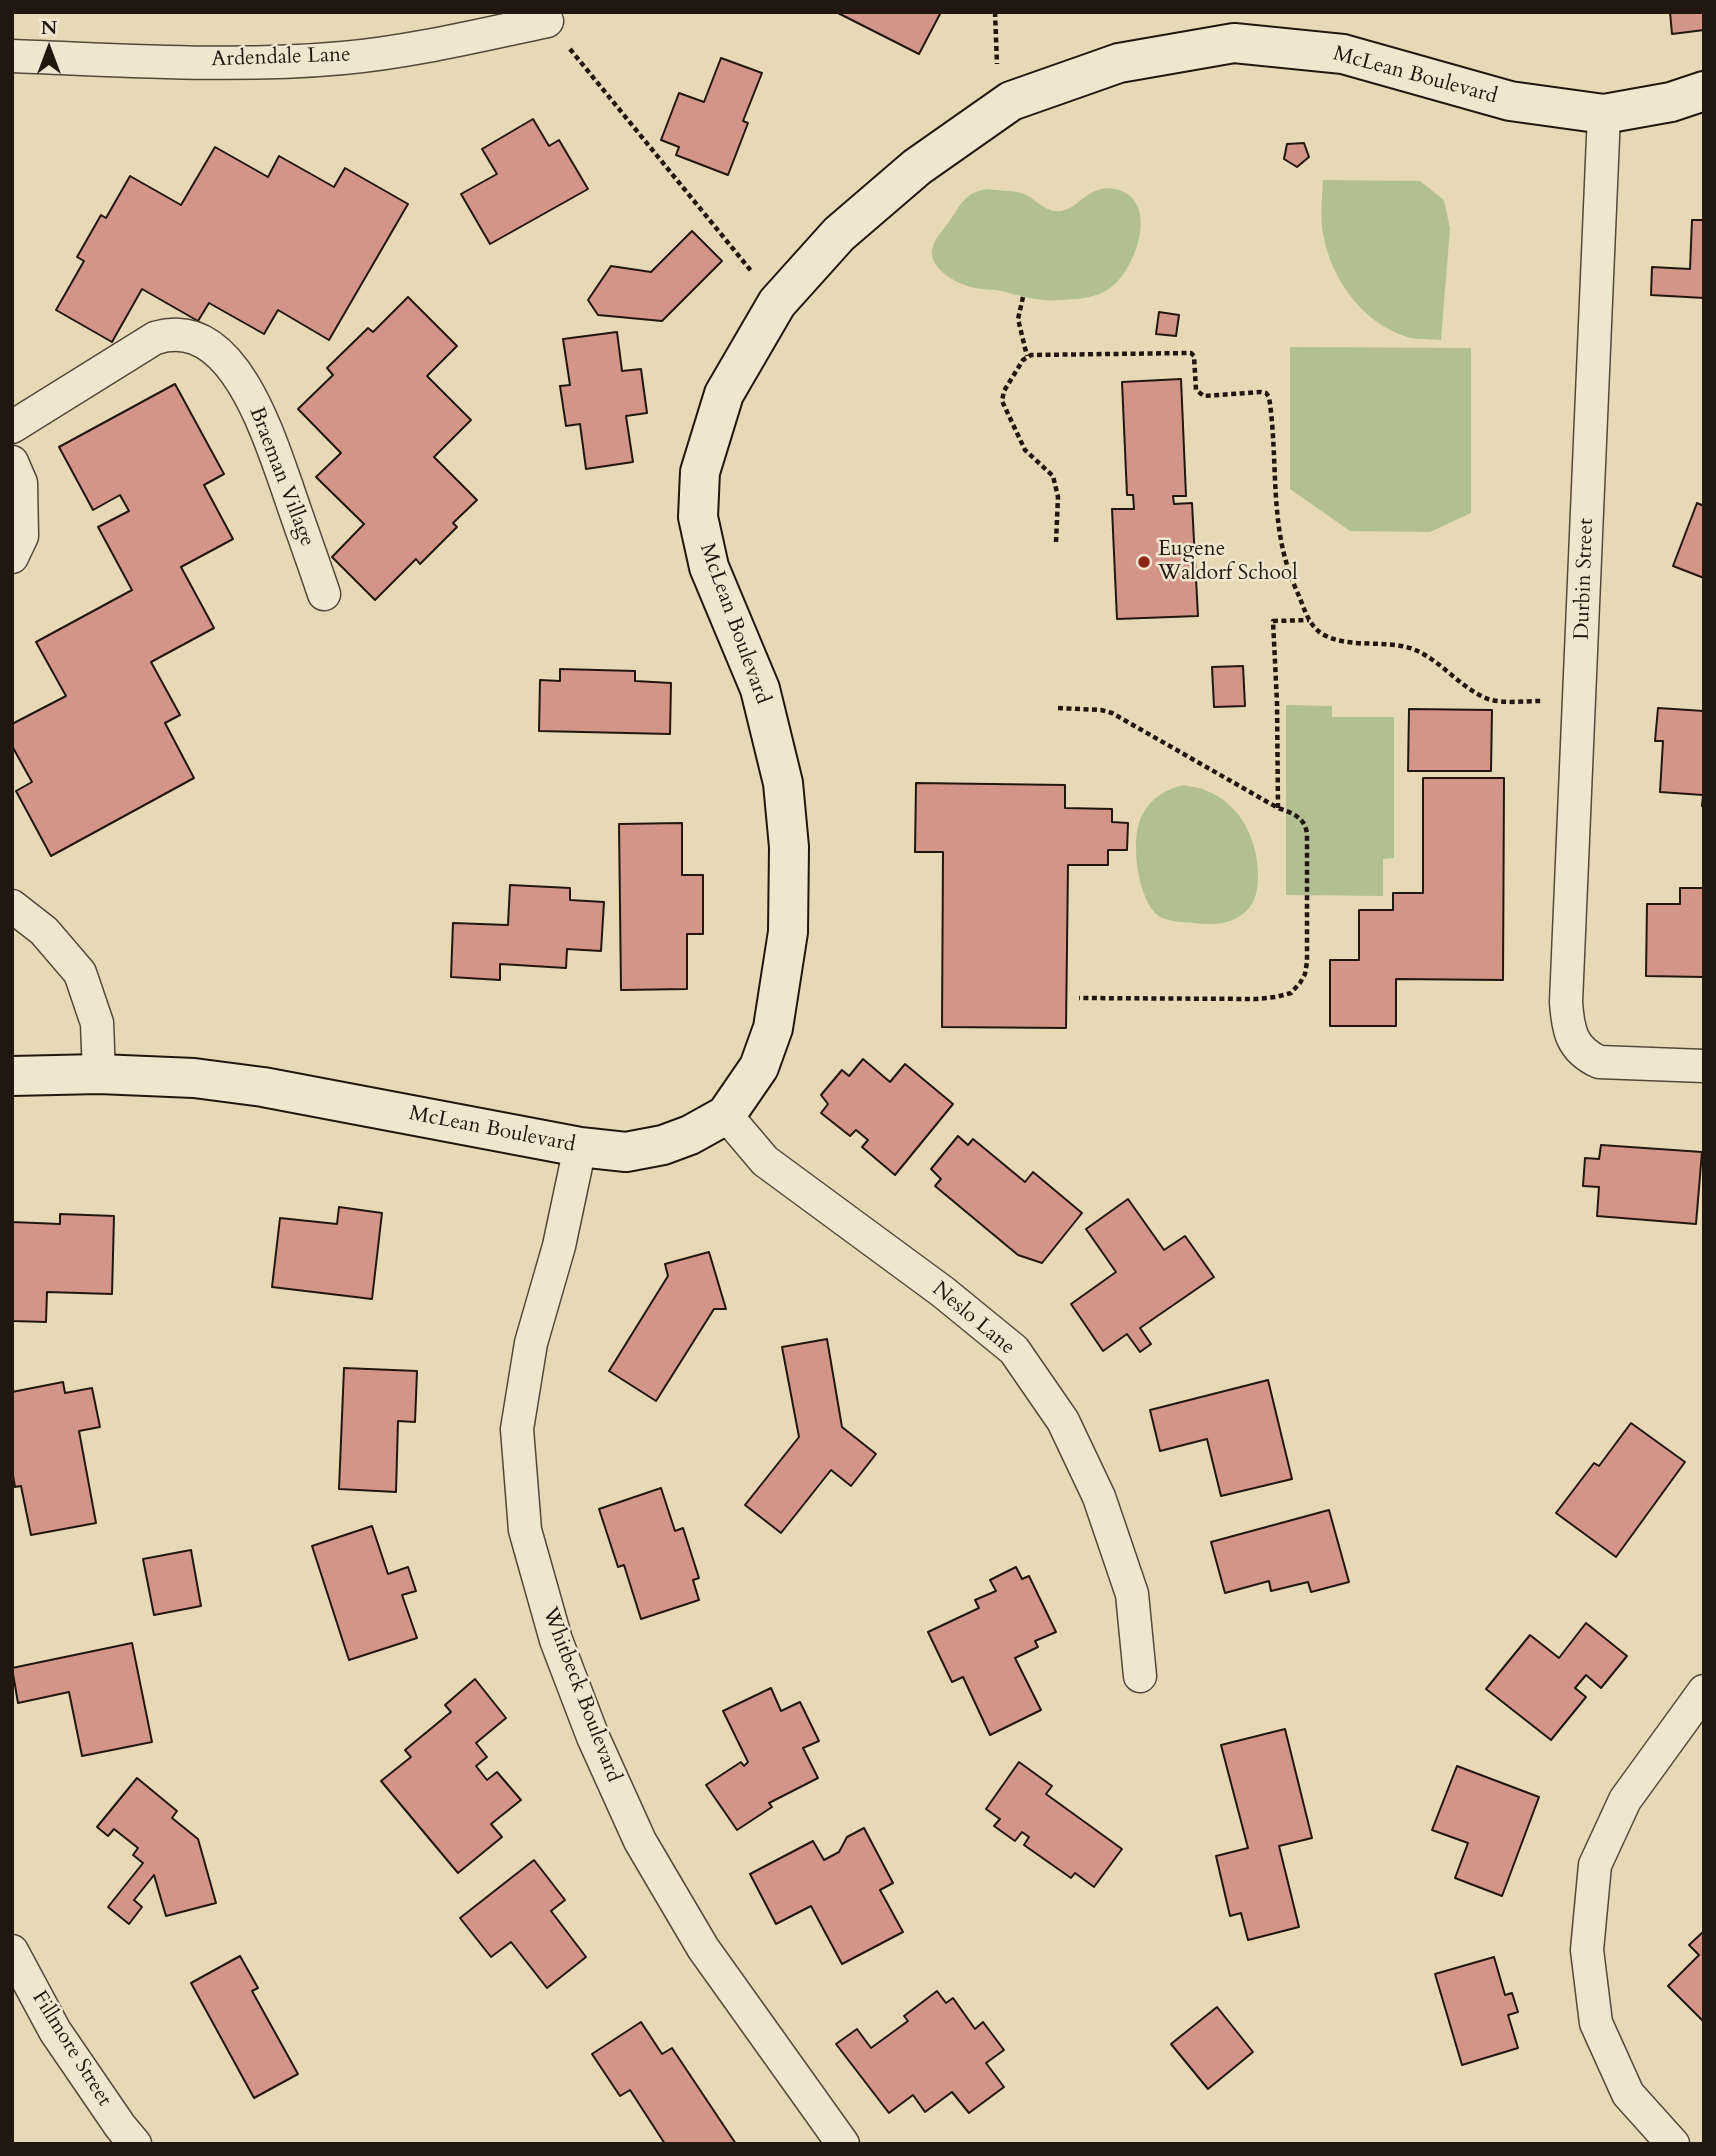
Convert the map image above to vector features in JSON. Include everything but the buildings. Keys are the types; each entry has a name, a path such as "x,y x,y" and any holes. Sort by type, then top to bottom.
{"street":[{"name":"Ardendale Lane","path":"12,56 221,62 343,58 447,42 547,21"},
{"name":"McLean Boulevard","path":"12,1076 99,1074 194,1078 263,1087 580,1147 626,1152 690,1135 726,1115 759,1067 773,1028 788,932 789,847 783,783 760,689 709,567 698,517 700,472 724,394 777,303 839,234 917,167 1012,101 1119,63 1234,43 1343,54 1510,101 1604,114 1671,102 1704,90"},
{"name":"Durbin Street","path":"1604,114 1566,1002 1568,1025 1575,1044 1584,1055 1599,1062 1704,1066"},
{"name":"Braeman Village","path":"12,427 155,338 173,334 193,338 211,347 229,362 264,422 324,594"},
{"path":"12,462 21,483 22,536 12,557"},
{"path":"12,906 44,931 80,973 97,1023 99,1074"},
{"name":"Neslo Lane","path":"726,1115 765,1161 943,1292 1014,1350 1063,1420 1099,1497 1132,1594 1140,1676"},
{"name":"Whitbeck Boulevard","path":"580,1147 559,1246 531,1343 517,1429 525,1530 556,1640 593,1737 640,1841 703,1948 843,2144"},
{"path":"1673,2144 1628,2094 1596,2023 1587,1950 1595,1865 1625,1800 1704,1691"},
{"name":"Fillmore Street","path":"12,1951 55,2031 135,2144"}],"path":[{"path":"547,21 777,303"},
{"path":"1023,297 1018,319 1027,356 1004,391 1002,401 1025,450 1055,481 1058,497 1056,542"},
{"path":"1027,356 1191,353 1194,356 1196,390 1199,394 1266,393 1270,404 1277,505 1283,544 1289,570 1309,620 1321,634 1415,650 1488,698 1503,701 1579,701"},
{"path":"1278,808 1273,621 1309,620"},
{"path":"1058,708 1112,713 1278,808 1297,816 1303,821 1307,834 1307,962 1305,974 1291,993 1256,999 1079,998"}],"green space":[{"path":"1323,180 1420,181 1444,200 1450,228 1441,340 1417,339 1389,329 1374,320 1350,296 1333,266 1323,234"},
{"path":"987,189 1024,194 1055,211 1067,209 1100,189 1119,190 1131,197 1138,208 1141,222 1135,253 1128,267 1110,288 1092,296 1037,299 999,290 975,288 955,281 937,266 932,254 933,245 964,200 973,193"},
{"path":"1290,347 1471,348 1471,513 1430,532 1350,531 1290,489"},
{"path":"1286,705 1332,706 1332,717 1394,717 1394,858 1383,859 1383,896 1286,895"},
{"path":"1184,785 1218,796 1238,815 1251,839 1258,866 1256,896 1252,905 1235,919 1218,924 1167,920 1154,912 1143,892 1137,865 1138,825 1150,804 1160,795"}],"place":[{"name":"Eugene Waldorf School","path":"1144,562"}]}
